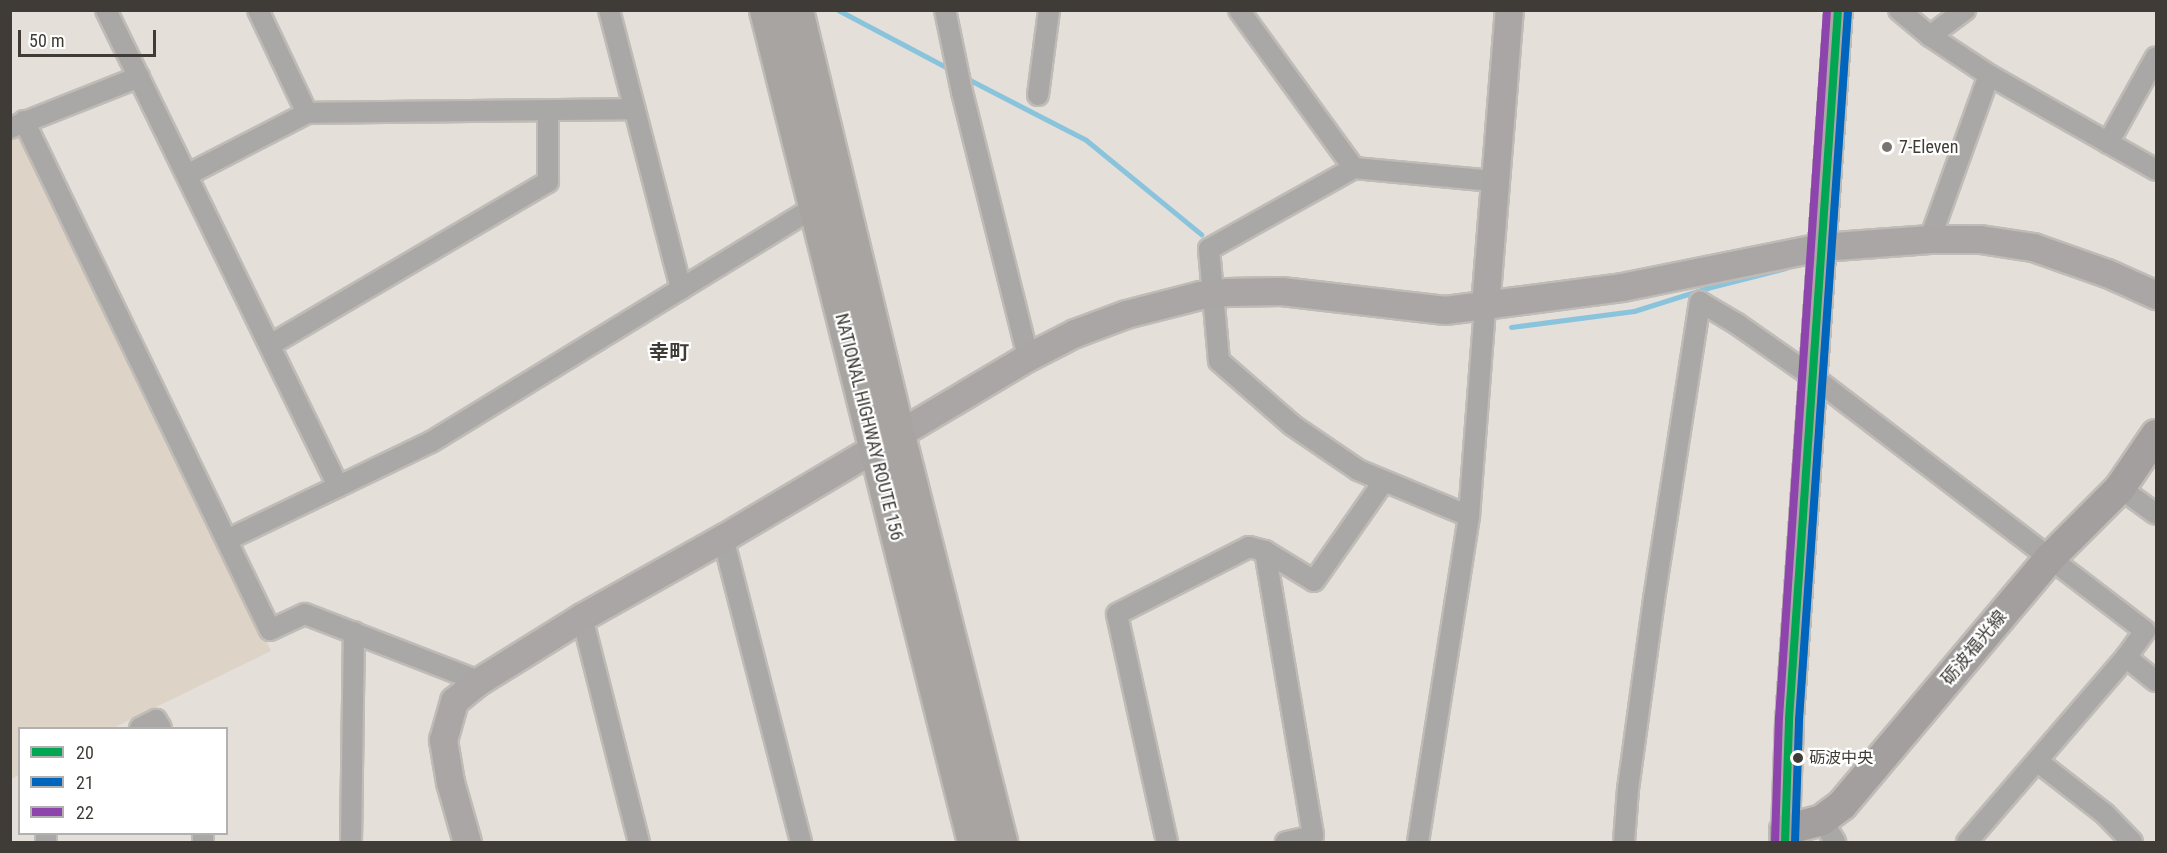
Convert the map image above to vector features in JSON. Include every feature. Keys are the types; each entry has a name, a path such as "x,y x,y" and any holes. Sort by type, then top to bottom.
{"highway":[{"name":"NATIONAL HIGHWAY ROUTE 156","path":"766,10 828,199"},
{"name":"NATIONAL HIGHWAY ROUTE 156","path":"796,10 828,199 886,442 974,843"},
{"name":"NATIONAL HIGHWAY ROUTE 156","path":"886,442 1000,843"}],"main road":[{"name":"砺波福光線","path":"1785,836 1828,832 1842,805 2049,559 2120,488 2157,435"}],"street":[{"path":"106,10 338,486"},
{"path":"258,10 307,113"},
{"path":"609,10 681,289"},
{"path":"945,10 962,92 1028,357"},
{"path":"1038,95 1049,10"},
{"path":"1239,10 1354,168"},
{"path":"1418,843 1469,516 1509,10"},
{"path":"1785,836 1789,719 1838,10"},
{"path":"1899,10 1930,36 1989,75 2157,170"},
{"path":"1930,36 1965,10"},
{"path":"2108,143 2157,57"},
{"path":"1930,239 1989,75"},
{"path":"139,77 17,124 270,630 304,614 479,681"},
{"path":"187,176 307,113 634,109"},
{"path":"270,345 548,183 548,110"},
{"path":"1469,516 1358,470 1292,425 1219,361 1211,293 1209,249 1354,168 1494,181"},
{"path":"227,540 430,442 828,199"},
{"path":"467,843 450,782 443,740 454,701 479,681 582,617 723,538 1028,357 1075,333 1126,314 1211,293 1281,291 1444,310 1622,287 1821,247 1930,239 1980,239 2033,247 2107,273 2157,295"},
{"path":"1624,843 1628,789 1654,599 1700,302 1737,324 1813,377 2049,559 2151,623 2126,657 1967,843"},
{"path":"1167,843 1117,614 1249,547 1265,551 1314,580 1384,481"},
{"path":"2120,488 2157,514"},
{"path":"723,538 801,843"},
{"path":"1265,551 1313,836 1286,843"},
{"path":"582,617 639,843"},
{"path":"351,843 354,632"},
{"path":"2126,657 2157,681"},
{"path":"144,727 156,720 160,727"},
{"path":"2037,761 2105,814 2132,843"}],"shaded area":[{"path":"19,137 271,651 115,727 18,727 18,776 11,779 10,141"}],"waterway":[{"path":"838,10 953,71"},
{"path":"964,77 1086,140 1201,234"},
{"path":"1511,327 1634,311 1707,288 1786,268"}],"transit line":[{"name":"22","path":"1775,842 1779,718 1827,10"},
{"name":"20","path":"1785,842 1789,719 1838,10"},
{"name":"21","path":"1795,842 1799,720 1848,11"}],"place":[{"name":"7-Eleven","path":"1887,147"},
{"name":"砺波中央","path":"1798,758"}],"district":[{"name":"幸町","path":"669,352"}]}
